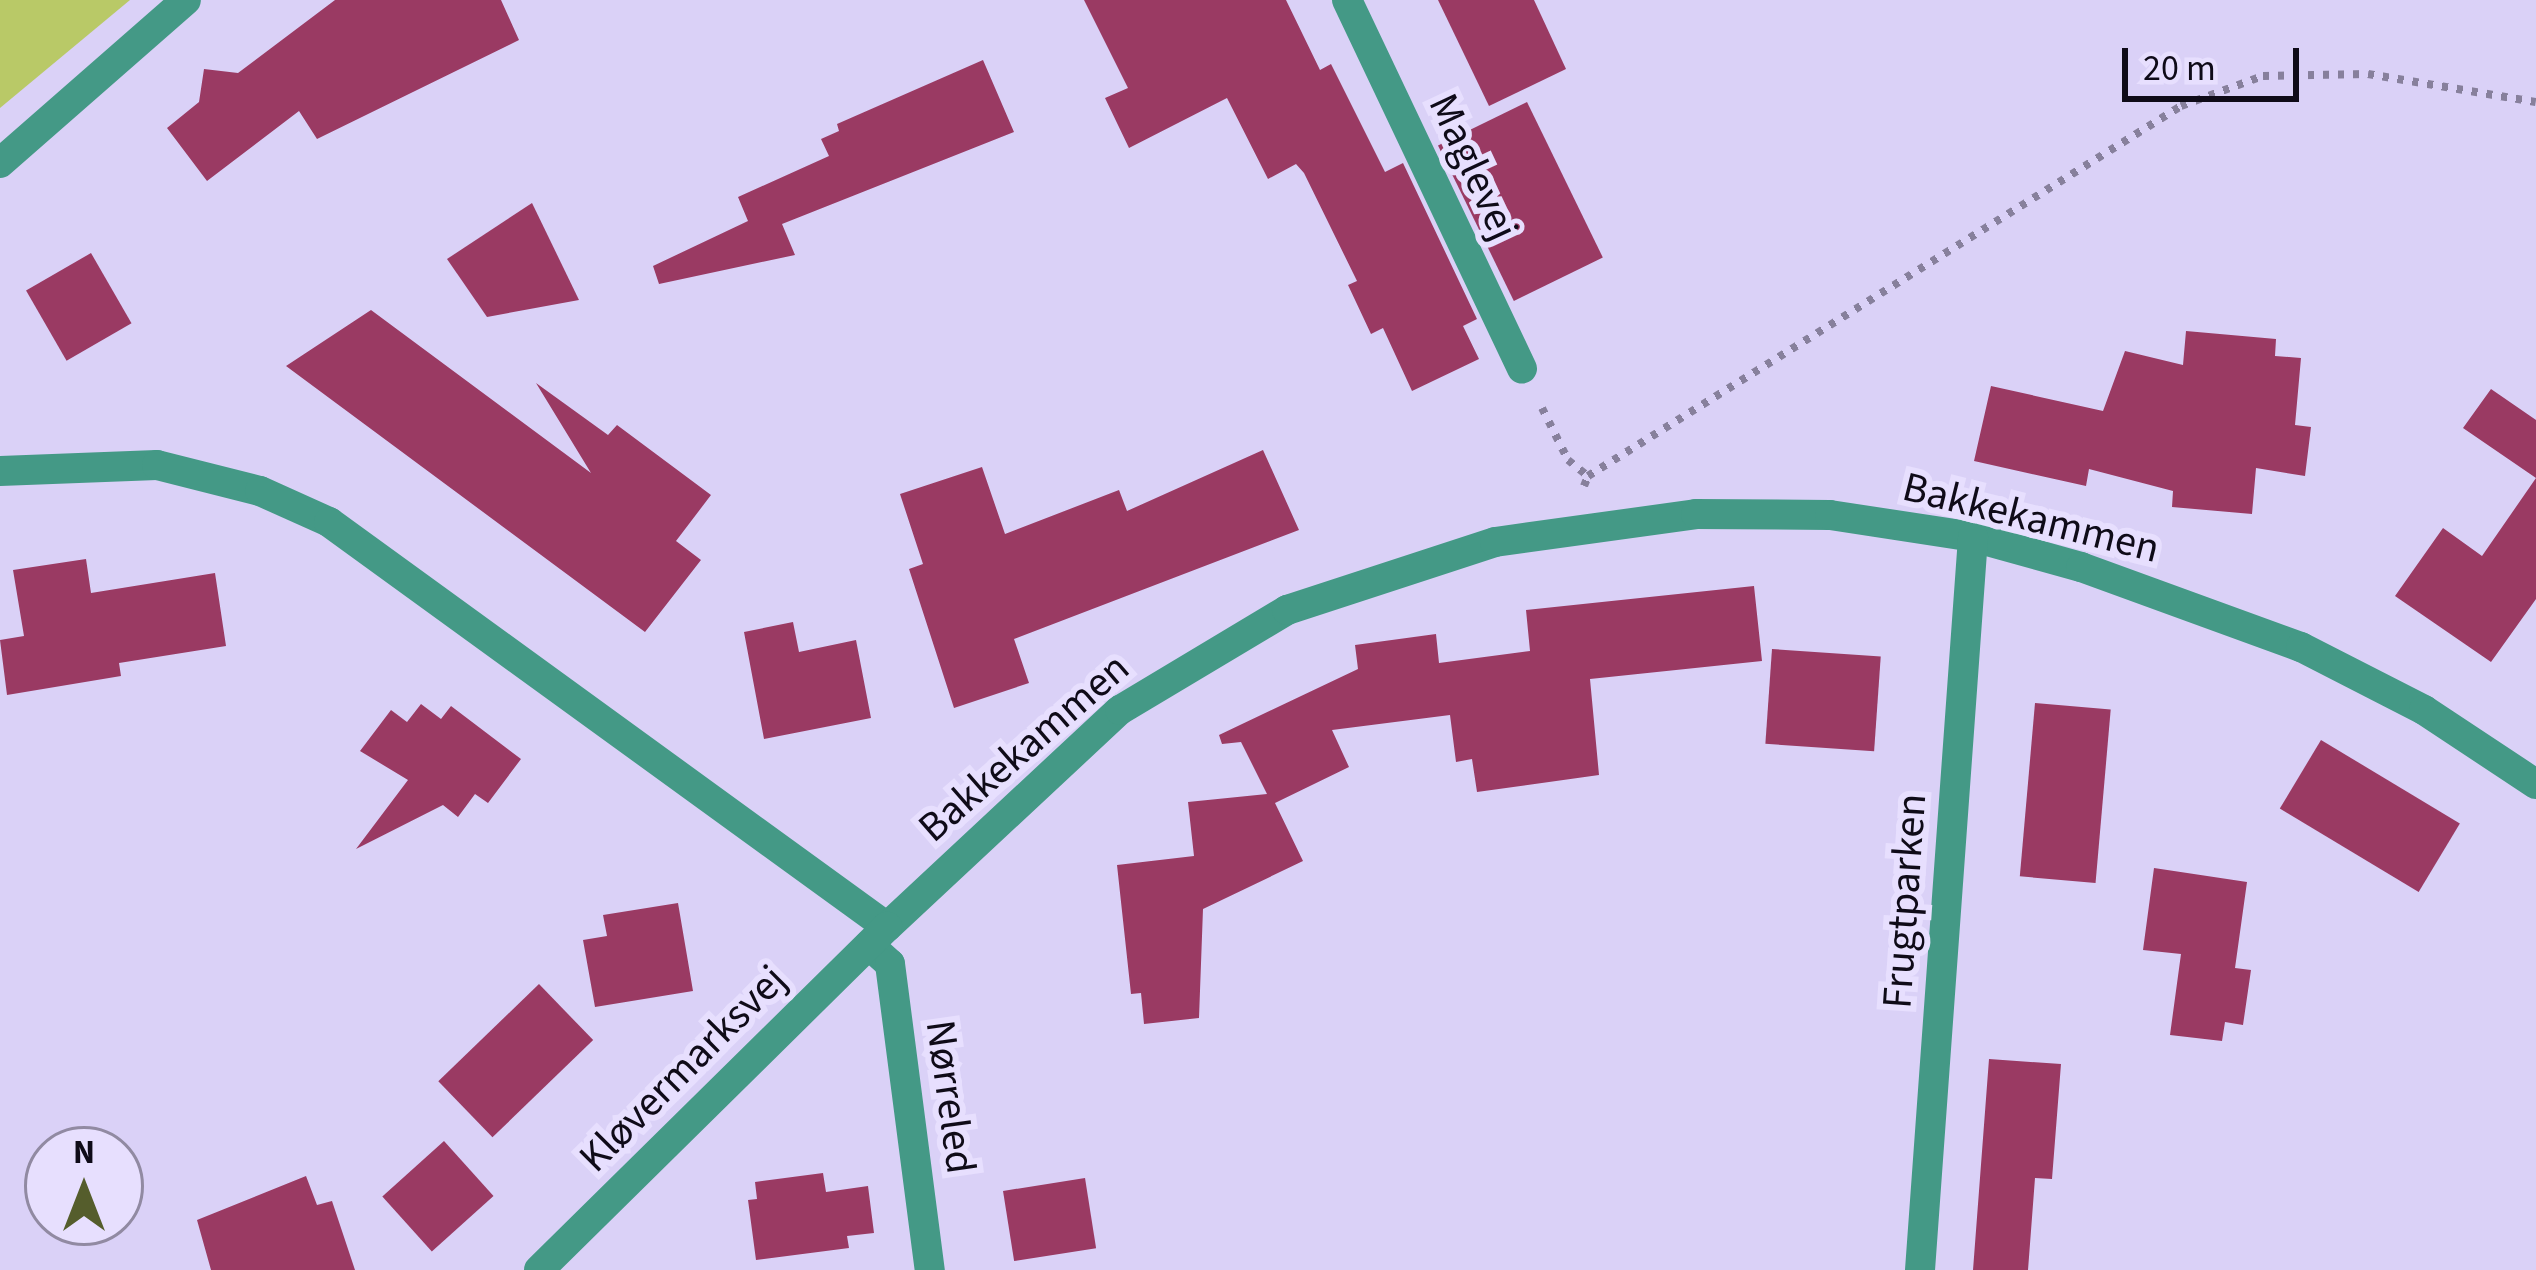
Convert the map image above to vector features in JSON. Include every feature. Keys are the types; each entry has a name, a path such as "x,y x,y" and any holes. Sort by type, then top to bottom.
{"street":[{"path":"0,164 186,0"},
{"name":"Maglevej","path":"1347,0 1522,369"},
{"path":"0,471 157,465 260,491 329,522 878,936"},
{"name":"Bakkekammen","path":"878,936 1120,710 1202,657 1356,583 1566,528 1763,512 1973,537 2081,566 2301,647 2424,710 2536,784"},
{"name":"Frugtparken","path":"1920,1270 1973,537"},
{"name":"Kløvermarksvej","path":"539,1270 878,936"},
{"name":"Nørreled","path":"878,936 890,964 930,1270"}],"path":[{"path":"1566,528 1588,476 2181,106 2263,76 2368,74 2536,102"},
{"path":"1522,369 1568,460 1588,476"}],"green space":[{"path":"0,0 130,0 0,108"}],"building":[{"path":"335,0 501,0 519,40 317,139 299,111 207,181 167,128 199,102 204,69 238,73"},
{"path":"1084,0 1286,0 1320,70 1331,64 1385,172 1403,163 1477,319 1463,326 1479,359 1412,391 1383,328 1371,334 1348,285 1357,281 1304,173 1296,164 1268,179 1227,98 1129,148 1105,98 1128,88"},
{"path":"1438,0 1534,0 1566,69 1489,106"},
{"path":"983,60 1014,132 782,224 795,255 659,284 653,266 748,221 738,197 829,156 821,139 839,131 837,124"},
{"path":"1527,102 1603,257 1514,301 1438,145"},
{"path":"532,203 579,300 487,317 447,259"},
{"path":"91,253 132,323 67,361 26,290"},
{"path":"371,310 591,473 536,383 608,435 617,425 711,495 676,541 701,560 645,632 286,366"},
{"path":"2186,331 2276,339 2275,356 2301,358 2295,425 2311,427 2305,476 2256,468 2252,514 2172,507 2173,491 2089,469 2086,486 1974,461 1991,386 2103,411 2125,351 2183,365"},
{"path":"2491,389 2536,420 2536,478 2463,428"},
{"path":"1263,450 1299,530 1014,639 1029,683 954,708 909,569 923,564 900,494 982,467 1005,534 1119,490 1127,511"},
{"path":"2536,478 2536,599 2491,662 2395,596 2443,528 2482,556"},
{"path":"86,559 91,593 215,573 226,646 119,663 121,676 7,695 0,640 24,636 13,570"},
{"path":"1754,586 1762,661 1590,679 1599,775 1477,792 1472,759 1456,762 1450,715 1332,730 1349,767 1275,803 1303,861 1203,909 1199,1018 1144,1024 1141,993 1131,994 1117,865 1194,856 1188,802 1267,794 1241,742 1222,744 1219,735 1358,669 1355,645 1436,634 1439,663 1530,651 1526,610"},
{"path":"793,622 799,652 856,640 871,718 764,739 744,632"},
{"path":"1772,649 1881,657 1874,751 1765,744"},
{"path":"2035,703 2111,710 2096,883 2020,876"},
{"path":"421,704 441,719 451,706 521,759 488,803 475,794 458,817 443,805 356,849 408,780 360,751 391,710 407,722"},
{"path":"2321,740 2460,823 2419,892 2280,809"},
{"path":"2154,868 2247,882 2235,968 2251,970 2243,1025 2225,1022 2222,1041 2170,1035 2181,954 2143,950"},
{"path":"678,903 693,991 595,1007 583,940 607,936 603,915"},
{"path":"539,984 593,1040 492,1137 438,1081"},
{"path":"1989,1059 2061,1064 2052,1179 2035,1178 2028,1270 1973,1270"},
{"path":"444,1141 494,1196 432,1252 382,1197"},
{"path":"823,1173 826,1192 868,1186 874,1233 847,1236 849,1248 756,1260 748,1200 757,1199 755,1182"},
{"path":"306,1176 317,1205 332,1201 355,1270 211,1270 197,1220"},
{"path":"1085,1178 1096,1248 1014,1261 1003,1191"}]}
